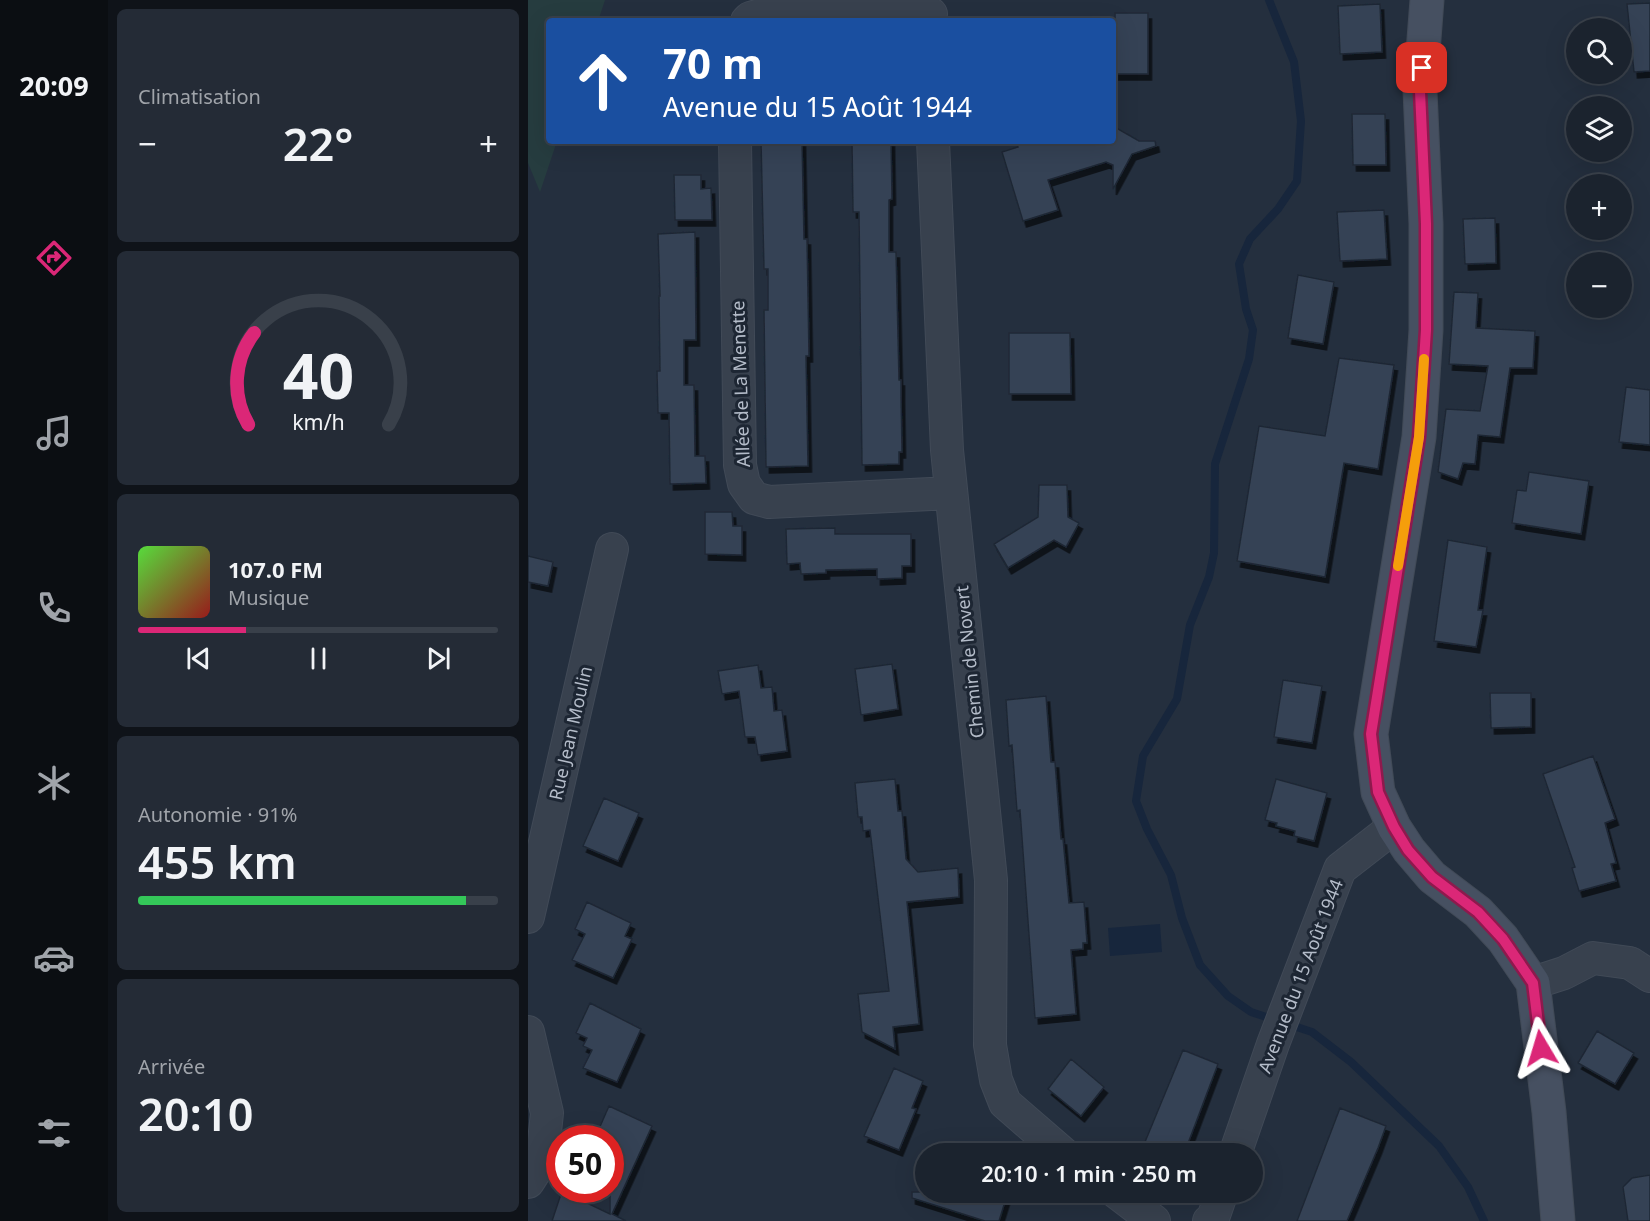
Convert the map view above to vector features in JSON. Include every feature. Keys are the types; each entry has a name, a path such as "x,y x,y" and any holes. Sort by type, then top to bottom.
{"main road":[{"path":"1427,0 1420,91 1426,224 1426,330 1419,437 1371,734 1378,792 1394,827 1408,850 1432,877 1478,912 1503,939 1533,983 1549,1112 1558,1221"}],"street":[{"path":"750,18 771,12 931,12"},
{"name":"Allée de La Menette","path":"735,144 740,465 744,484 754,498 770,502 951,494"},
{"name":"Chemin de Novert","path":"933,144 947,450 991,880 990,1045 996,1080 1005,1103 1051,1143"},
{"name":"Rue Jean Moulin","path":"528,917 612,549"},
{"name":"Avenue du 15 Août 1944","path":"1239,1143 1273,1044 1340,869 1394,827"},
{"path":"1533,983 1564,973 1593,958 1630,963 1650,976"},
{"path":"528,1032 547,1113 542,1160 528,1182"},
{"path":"1130,1203 1154,1221"},
{"path":"1209,1221 1213,1218 1218,1203"}],"green space":[{"path":"528,0 605,0 599,18 546,18 546,144 556,144 540,192 528,163"}],"water":[{"path":"1160,924 1162,952 1110,956 1108,928"}],"building":[{"path":"1650,3 1650,71 1634,72 1632,18 1628,18 1627,4"},
{"path":"1380,4 1382,52 1340,54 1338,6"},
{"path":"1115,13 1148,13 1148,74 1116,74"},
{"path":"1352,114 1385,114 1386,165 1353,165"},
{"path":"1116,128 1139,141 1155,141 1156,146 1132,154 1113,189 1113,165 1106,162 1048,180 1058,210 1023,221 1002,152 1018,147 1017,144 1116,144"},
{"path":"761,144 802,144 804,239 807,239 808,466 766,467 764,310 768,310 768,269 764,269"},
{"path":"852,144 891,144 892,199 889,200 889,252 896,252 899,380 901,380 902,452 899,452 899,464 862,465 859,212 853,212"},
{"path":"674,175 701,175 701,189 711,188 712,220 675,220"},
{"path":"1384,210 1387,259 1340,261 1337,212"},
{"path":"1495,218 1496,263 1465,264 1463,219"},
{"path":"695,232 696,340 684,340 684,385 694,385 695,456 705,456 706,483 670,484 669,413 658,413 660,296 658,234"},
{"path":"1298,275 1334,282 1323,344 1288,338"},
{"path":"1454,292 1478,293 1476,328 1535,331 1533,368 1510,368 1500,437 1478,435 1475,464 1463,463 1458,479 1438,472 1446,409 1480,411 1488,366 1449,364"},
{"path":"1009,333 1070,333 1071,394 1009,394"},
{"path":"1339,358 1394,365 1378,469 1344,463 1325,577 1237,561 1259,426 1325,436"},
{"path":"1626,387 1650,390 1650,445 1619,442"},
{"path":"1529,472 1589,481 1581,534 1512,523 1517,490 1526,491"},
{"path":"1039,485 1067,485 1068,517 1079,523 1066,547 1054,540 1008,568 994,544 1038,517"},
{"path":"705,512 732,512 733,526 742,526 742,555 705,554"},
{"path":"835,528 835,534 911,534 911,566 902,566 902,578 877,579 877,569 826,570 826,573 801,574 800,563 787,564 786,529"},
{"path":"1448,540 1487,547 1478,610 1483,610 1476,647 1434,641"},
{"path":"528,556 553,562 548,586 528,582"},
{"path":"892,664 898,709 861,715 855,669"},
{"path":"758,665 761,688 772,687 774,711 782,710 787,751 758,755 755,737 745,737 739,691 722,694 718,671"},
{"path":"1283,680 1322,686 1312,743 1274,737"},
{"path":"1490,693 1531,693 1531,727 1491,728"},
{"path":"1046,696 1051,762 1055,762 1069,903 1084,902 1087,943 1083,943 1083,949 1071,950 1076,1014 1035,1018 1020,810 1017,811 1006,700"},
{"path":"1593,756 1615,819 1605,823 1616,863 1611,864 1616,881 1579,891 1572,868 1575,867 1543,774"},
{"path":"895,779 898,811 902,811 906,859 918,872 958,868 959,897 907,902 919,1024 893,1027 895,1049 862,1032 858,994 889,991 870,830 863,831 862,817 858,817 855,783"},
{"path":"1276,779 1327,793 1314,841 1294,836 1295,831 1276,826 1277,823 1265,820"},
{"path":"604,798 639,813 618,861 583,846"},
{"path":"587,902 631,923 625,936 632,939 613,978 572,960 585,934 575,929"},
{"path":"590,1003 641,1029 617,1082 583,1068 592,1050 583,1046 587,1038 576,1033"},
{"path":"1597,1031 1634,1053 1615,1084 1578,1063"},
{"path":"1183,1050 1218,1064 1188,1143 1145,1143"},
{"path":"1071,1059 1104,1087 1081,1116 1048,1089"},
{"path":"894,1068 923,1081 912,1108 916,1109 899,1150 864,1136"},
{"path":"609,1106 652,1126 624,1188 624,1125 601,1125"},
{"path":"1340,1108 1386,1126 1378,1148 1347,1221 1297,1221"},
{"path":"1650,1175 1650,1221 1628,1221 1623,1187 1632,1178"},
{"path":"558,1203 587,1203 610,1214 610,1203 617,1203 612,1214 626,1221 552,1221"},
{"path":"928,1203 1005,1203 999,1221 985,1221"}],"waterway":[{"path":"1269,0 1294,62 1301,121 1297,181 1278,209 1250,239 1239,264 1246,309 1253,330 1249,359 1215,464 1214,553 1209,577 1190,625 1177,699 1143,756 1136,801 1147,829 1171,875 1182,918 1200,965 1228,996 1251,1012 1312,1032 1351,1062 1439,1146 1468,1187 1484,1221"}],"slow traffic":[{"path":"1398,566 1419,437 1424,359"}],"route":[{"path":"1422,68 1420,91 1426,224 1426,330 1419,437 1371,734 1378,792 1394,827 1408,850 1432,877 1478,912 1503,939 1533,983 1541,1048"}]}
